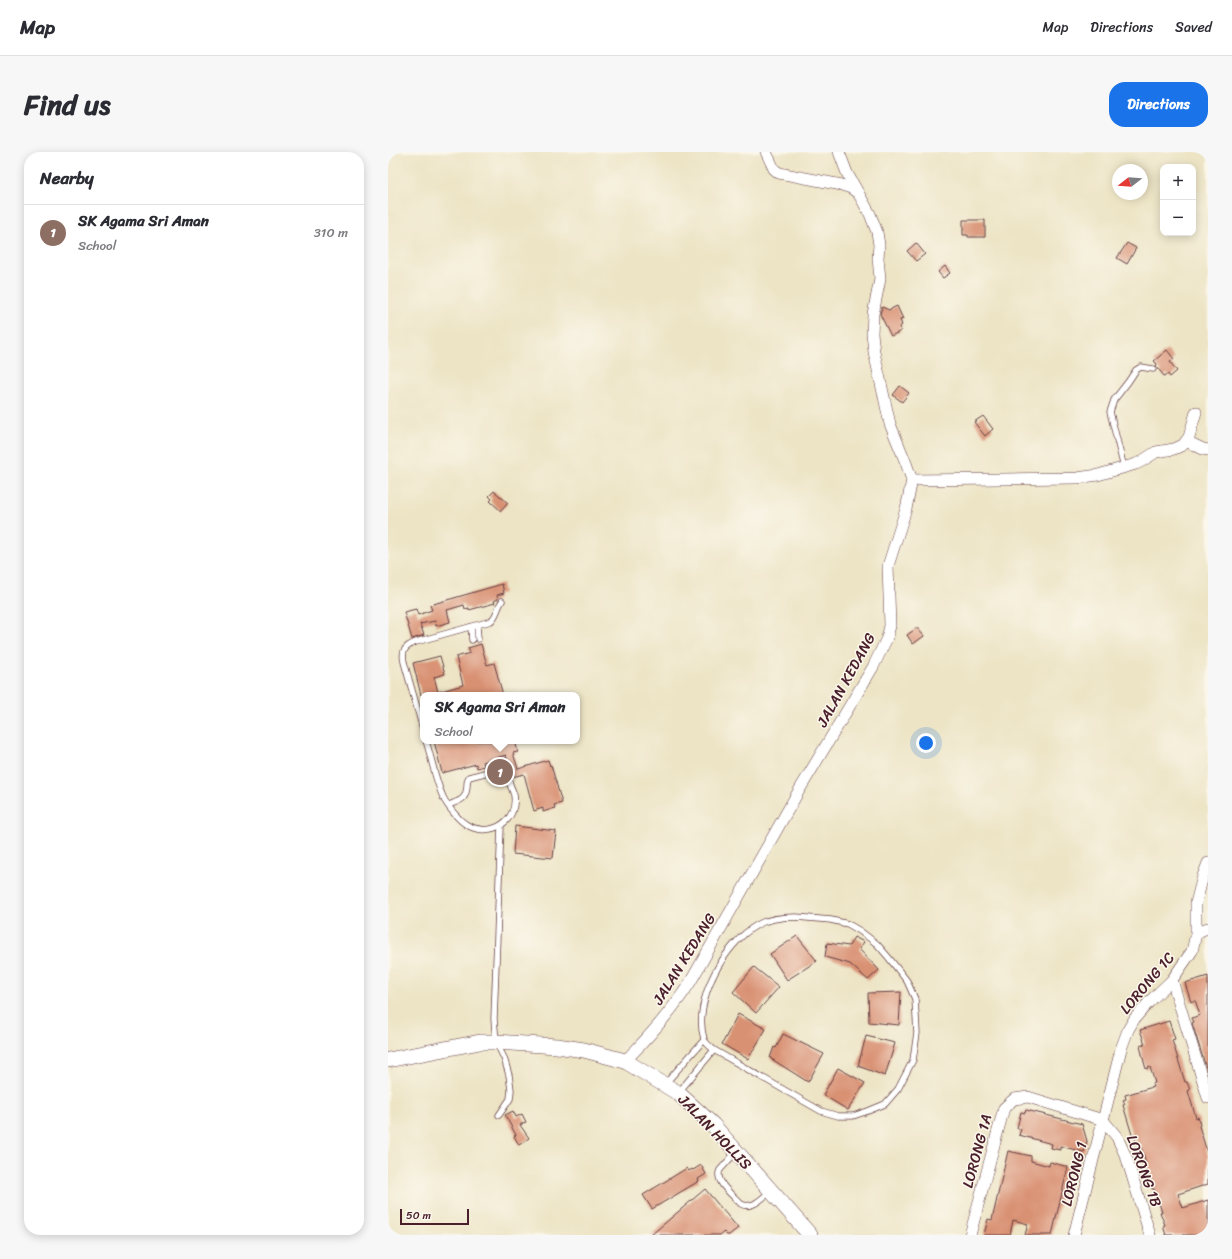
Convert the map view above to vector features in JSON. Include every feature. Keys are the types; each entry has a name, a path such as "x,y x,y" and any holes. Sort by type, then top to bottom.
{"main road":[{"name":"JALAN HOLLIS","path":"388,1060 480,1042 496,1042 557,1046 584,1050 625,1061 678,1093 713,1125 810,1235"}],"street":[{"path":"766,152 774,169 780,173 842,185 859,193"},
{"path":"839,152 845,168 870,214 877,232 880,279 873,314 872,333 874,352 890,424 912,480 1077,478 1098,475 1124,468 1142,461 1156,452 1174,449 1183,445 1186,441 1196,412"},
{"path":"1186,441 1208,450"},
{"name":"JALAN KEDANG","path":"625,1061 675,1006 688,986 797,794 873,667 887,638 890,626 887,579 888,566 906,509 912,480"},
{"name":"LORONG 1C","path":"1103,1120 1128,1030 1135,1018 1149,1002 1172,980 1192,951 1196,934 1196,903 1208,863"},
{"path":"1196,934 1208,928"},
{"path":"1172,980 1208,1098"},
{"name":"LORONG 1A","path":"970,1235 1004,1108 1009,1103 1014,1099 1028,1097 1103,1120"},
{"name":"LORONG 1","path":"1074,1235 1103,1120"},
{"name":"LORONG 1B","path":"1103,1120 1118,1137 1127,1160 1150,1235"}],"lane":[{"path":"1124,468 1110,418 1111,406 1136,370 1141,367 1153,369"},
{"path":"420,718 402,656 404,650 411,644 488,623 494,619 498,607 502,601"},
{"path":"471,627 475,640 477,626"},
{"path":"427,744 442,795 449,805 463,822 481,830 501,826 509,818 512,811 514,796 507,776 502,771 496,770 470,777 468,779 467,793 465,796 449,805"},
{"path":"499,1115 510,1099 511,1090 509,1075 504,1058 496,1042 494,1019 501,826"},
{"path":"796,917 831,920 848,924 860,931 876,944 889,958 907,981 915,999 917,1033 913,1060 898,1089 885,1104 868,1112 853,1116 838,1116 821,1111 714,1050 704,1040 702,1024 703,1006 709,987 722,961 747,931 758,924 778,918 796,917"},
{"path":"665,1084 704,1040"},
{"path":"678,1093 714,1050"},
{"path":"736,1152 720,1170 719,1181 741,1204 745,1206 754,1205 771,1191"}],"building":[{"path":"963,220 985,220 985,237 968,237 968,235 963,235"},
{"path":"916,243 925,254 916,261 907,251"},
{"path":"1127,243 1136,248 1127,264 1117,258"},
{"path":"945,266 950,273 943,278 938,272"},
{"path":"897,306 903,319 900,320 902,325 899,327 901,331 891,336 880,314 882,307 889,310"},
{"path":"1167,350 1174,359 1170,362 1177,371 1170,377 1168,374 1164,376 1154,361"},
{"path":"900,386 909,393 902,402 893,395"},
{"path":"983,416 993,429 985,436 974,422"},
{"path":"494,491 508,503 501,511 490,501 492,499 489,496"},
{"path":"502,584 504,593 497,595 498,599 494,601 495,603 469,610 469,608 465,609 464,605 447,610 450,622 436,626 435,621 420,624 424,635 412,639 404,612 416,609 418,615 432,610 430,605"},
{"path":"917,628 924,636 913,644 907,635"},
{"path":"481,644 487,665 494,663 502,692 438,692 463,685 456,657 470,653 468,648"},
{"path":"440,656 445,674 434,677 438,692 420,692 413,663"},
{"path":"435,744 516,744 518,752 513,753 518,769 548,760 550,766 551,765 562,803 554,805 555,808 543,812 543,808 534,811 524,774 512,777 508,771 510,771 506,755 483,762 484,766 477,768 476,764 442,773"},
{"path":"515,826 556,831 553,858 513,854"},
{"path":"797,936 817,961 787,980 770,954"},
{"path":"854,937 864,942 859,949 879,970 868,980 850,964 825,957 827,943 849,946"},
{"path":"754,967 779,987 756,1013 733,992"},
{"path":"1208,976 1208,1074 1192,1023 1194,1022 1192,1018 1200,1015 1195,1000 1191,1002 1185,983"},
{"path":"901,992 899,1025 869,1022 868,993"},
{"path":"738,1014 766,1029 748,1059 722,1044"},
{"path":"1169,1021 1175,1039 1172,1040 1185,1082 1187,1082 1190,1090 1188,1091 1196,1118 1198,1117 1199,1126 1208,1155 1208,1184 1178,1194 1183,1208 1208,1200 1208,1235 1166,1235 1163,1226 1165,1225 1160,1212 1162,1212 1154,1189 1152,1189 1144,1164 1146,1163 1140,1144 1137,1145 1135,1138 1133,1138 1123,1105 1125,1104 1123,1100 1126,1099 1125,1095 1153,1087 1152,1084 1155,1083 1150,1067 1146,1069 1144,1062 1140,1046 1145,1044 1140,1030"},
{"path":"783,1034 824,1054 808,1082 770,1058 774,1047 776,1048"},
{"path":"866,1036 895,1043 885,1076 858,1066"},
{"path":"838,1068 865,1083 848,1110 823,1095"},
{"path":"1026,1110 1082,1124 1087,1141 1084,1152 1060,1146 1060,1150 1051,1148 1052,1144 1019,1135 1021,1129 1017,1128 1021,1112 1025,1113"},
{"path":"513,1111 516,1117 522,1114 526,1122 520,1125 529,1138 519,1145 514,1136 516,1135 505,1115"},
{"path":"1008,1151 1031,1156 1031,1161 1049,1166 1050,1162 1068,1167 1052,1235 1025,1235 1028,1224 1013,1220 1010,1235 984,1235 988,1219 992,1220"},
{"path":"701,1165 706,1174 698,1179 699,1181 652,1209 643,1195 687,1168 689,1171"},
{"path":"705,1189 738,1228 729,1235 724,1232 720,1235 651,1235"}],"place":[{"name":"SK Agama Sri Aman","path":"500,772"}]}
